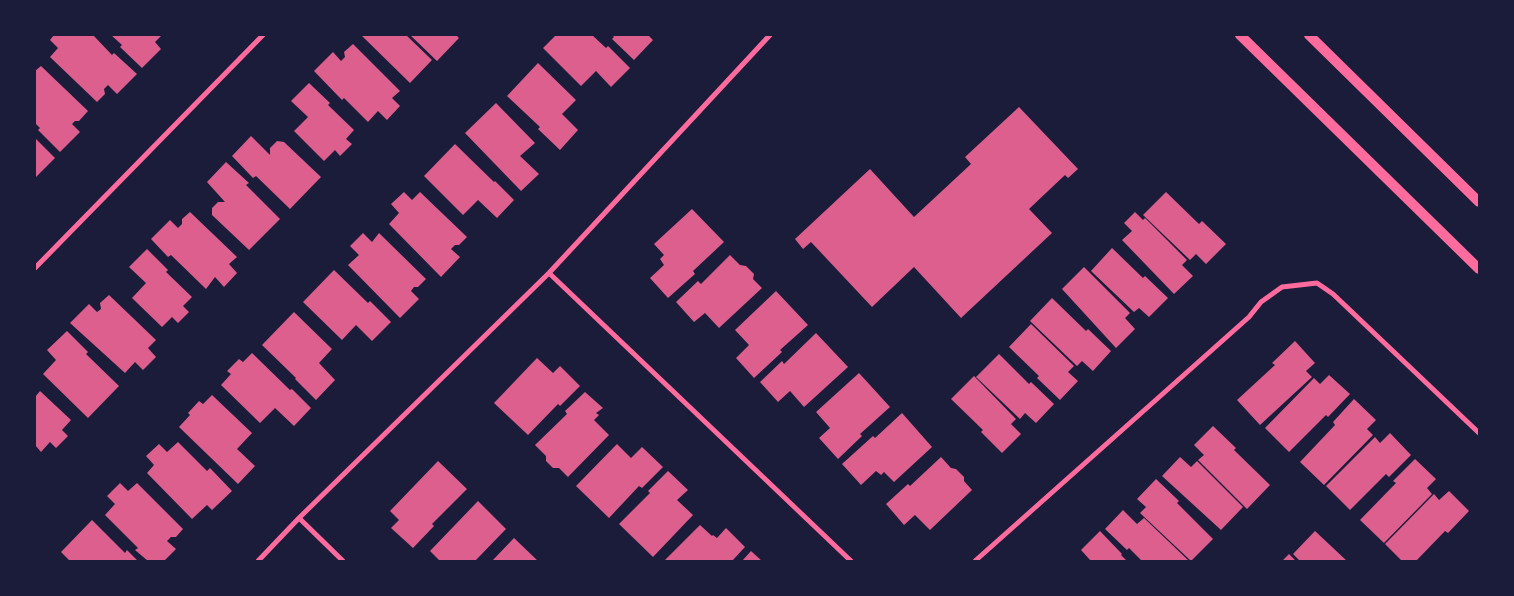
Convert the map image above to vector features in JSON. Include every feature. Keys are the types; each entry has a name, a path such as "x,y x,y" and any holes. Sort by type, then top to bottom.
{"main road":[{"path":"1240,35 1479,269"},
{"path":"1309,35 1479,202"}],"street":[{"path":"35,268 262,35"},
{"path":"258,561 299,518 550,273 770,35"},
{"path":"550,273 851,561"},
{"path":"975,561 1249,317 1261,302 1282,287 1317,283 1333,294 1479,433"},
{"path":"299,518 344,561"}],"building":[{"path":"54,35 93,35 112,55 114,53 137,74 117,94 108,85 104,89 105,94 97,102 50,57 58,48 50,40"},
{"path":"111,35 162,35 155,42 161,49 142,68 120,47 122,45"},
{"path":"361,35 406,35 432,60 410,83"},
{"path":"410,35 456,35 459,38 437,61"},
{"path":"556,35 592,35 606,48 608,46 630,68 611,87 596,71 581,86 543,48"},
{"path":"612,35 648,35 653,40 634,60 612,39 614,37"},
{"path":"353,44 400,91 392,98 400,106 387,120 378,111 368,122 344,98 342,100 314,71 333,52 341,61 345,57 344,52"},
{"path":"538,63 576,100 562,114 578,130 560,150 538,129 540,127 507,96"},
{"path":"41,66 88,111 79,121 75,121 72,124 80,132 60,152 38,130 40,128 35,123 35,71"},
{"path":"309,83 354,130 346,139 352,144 340,156 335,150 324,161 294,131 308,117 291,101"},
{"path":"496,103 535,143 520,156 539,174 521,191 465,133"},
{"path":"1019,107 1078,169 1068,178 1065,175 1029,209 1052,233 961,318 914,267 872,307 811,242 803,249 795,239 870,169 914,217 971,164 965,157"},
{"path":"251,136 270,155 270,148 277,141 284,142 321,177 290,209 256,176 253,178 232,156"},
{"path":"35,138 55,158 36,177 35,176"},
{"path":"455,144 514,200 497,218 478,200 463,215 424,176"},
{"path":"226,162 249,183 246,185 280,219 249,250 212,215 212,208 218,202 225,202 207,182"},
{"path":"404,192 412,200 420,192 467,237 459,245 455,245 451,249 460,257 441,277 389,224 399,213 391,204"},
{"path":"1166,192 1199,224 1202,221 1226,244 1206,264 1196,254 1190,260 1143,215"},
{"path":"692,209 724,242 693,271 695,274 668,298 650,278 664,265 660,259 664,255 654,244"},
{"path":"190,212 237,257 229,264 237,273 224,287 215,277 206,289 171,255 168,257 151,239 170,220 178,228 182,224 182,219"},
{"path":"1135,212 1143,220 1145,218 1187,260 1182,265 1193,276 1174,294 1122,240 1132,231 1124,223"},
{"path":"363,233 372,242 379,233 426,279 411,291 419,299 400,318 348,265 359,255 350,246"},
{"path":"1112,248 1143,278 1145,276 1168,298 1149,317 1139,308 1134,312 1091,271"},
{"path":"147,249 168,270 166,272 192,297 183,306 189,312 178,323 172,317 162,327 132,298 146,283 129,267"},
{"path":"730,255 740,265 746,266 754,274 753,279 762,288 719,328 705,313 694,322 676,302 698,281 701,284"},
{"path":"1084,267 1130,313 1125,318 1135,329 1116,348 1062,289"},
{"path":"334,270 391,322 372,341 356,325 342,340 303,302"},
{"path":"776,291 808,325 780,350 782,352 754,378 736,358 749,345 735,330"},
{"path":"109,295 156,340 148,348 156,357 143,370 135,362 125,373 70,323 89,304 97,312 101,309 100,303"},
{"path":"1052,298 1086,331 1088,329 1111,351 1093,371 1082,361 1077,366 1030,321"},
{"path":"294,312 332,349 319,363 335,380 316,400 262,345"},
{"path":"1031,324 1074,366 1068,372 1078,381 1060,400 1037,378 1039,376 1009,347"},
{"path":"67,331 88,352 86,354 119,386 88,418 43,374 56,360 47,350"},
{"path":"816,333 848,367 804,407 790,391 778,402 760,382 782,361 784,364"},
{"path":"1295,341 1315,363 1306,371 1312,377 1260,425 1237,400 1275,365 1272,363"},
{"path":"252,353 311,408 294,426 275,408 260,423 221,385 231,374 227,371 239,359 243,362"},
{"path":"999,354 1029,384 1031,382 1054,404 1036,423 1025,413 1020,419 976,377"},
{"path":"537,358 553,373 560,366 580,386 560,406 558,404 528,435 494,403"},
{"path":"859,373 890,407 860,434 862,436 838,459 819,438 830,428 816,412"},
{"path":"1329,375 1350,394 1328,417 1326,415 1289,452 1265,428 1314,378 1320,384"},
{"path":"974,376 1016,419 1011,424 1021,434 1002,453 981,432 983,430 951,399"},
{"path":"40,391 71,420 62,430 68,436 56,448 50,442 41,452 35,445 35,397"},
{"path":"585,392 603,408 596,413 599,415 594,420 609,435 568,477 559,468 553,468 546,461 546,456 535,445 567,414 565,411"},
{"path":"212,395 252,433 237,449 255,466 238,484 179,427 199,401 203,404"},
{"path":"1354,399 1376,420 1367,429 1373,435 1324,485 1300,462 1335,425 1333,422"},
{"path":"902,413 932,447 894,482 884,472 881,475 876,471 861,485 842,464 873,436 875,438"},
{"path":"1213,426 1236,448 1234,450 1270,485 1247,509 1198,460 1204,455 1194,445"},
{"path":"1390,433 1411,455 1389,477 1386,474 1350,510 1326,486 1375,437 1380,443"},
{"path":"178,442 207,471 210,468 232,491 212,510 207,505 192,519 147,473 154,465 146,456 159,444 167,452"},
{"path":"617,444 631,458 642,447 663,467 642,488 639,486 609,518 576,486"},
{"path":"941,457 951,468 956,469 964,477 964,481 972,490 930,530 915,515 904,525 886,504 908,484 910,486"},
{"path":"1180,457 1191,467 1197,461 1243,507 1221,530 1162,476"},
{"path":"1415,459 1436,479 1427,488 1432,494 1384,543 1360,520 1396,483 1393,481"},
{"path":"438,461 467,489 432,524 434,526 413,548 391,528 399,520 390,511"},
{"path":"668,471 688,490 677,500 693,515 653,557 619,524 650,493 648,491"},
{"path":"1156,479 1179,501 1177,503 1213,539 1191,561 1140,513 1146,507 1137,499"},
{"path":"120,483 128,491 137,483 183,529 176,537 171,537 167,541 176,549 164,561 148,561 135,550 138,548 105,515 115,504 107,496"},
{"path":"1449,491 1469,511 1448,533 1445,531 1416,561 1402,561 1385,544 1434,494 1439,500"},
{"path":"478,501 506,529 475,561 437,561 439,560 430,551"},
{"path":"1123,510 1137,524 1144,518 1189,561 1142,561 1129,548 1127,550 1105,529"},
{"path":"92,520 125,553 127,550 138,561 70,561 61,552"},
{"path":"700,525 717,538 726,528 745,547 732,561 664,561"},
{"path":"1100,531 1127,561 1091,561 1081,550"},
{"path":"1315,531 1347,561 1300,561 1293,554"},
{"path":"514,538 538,561 492,561"},
{"path":"751,551 762,561 742,561"},
{"path":"1289,554 1296,561 1282,561"}]}
